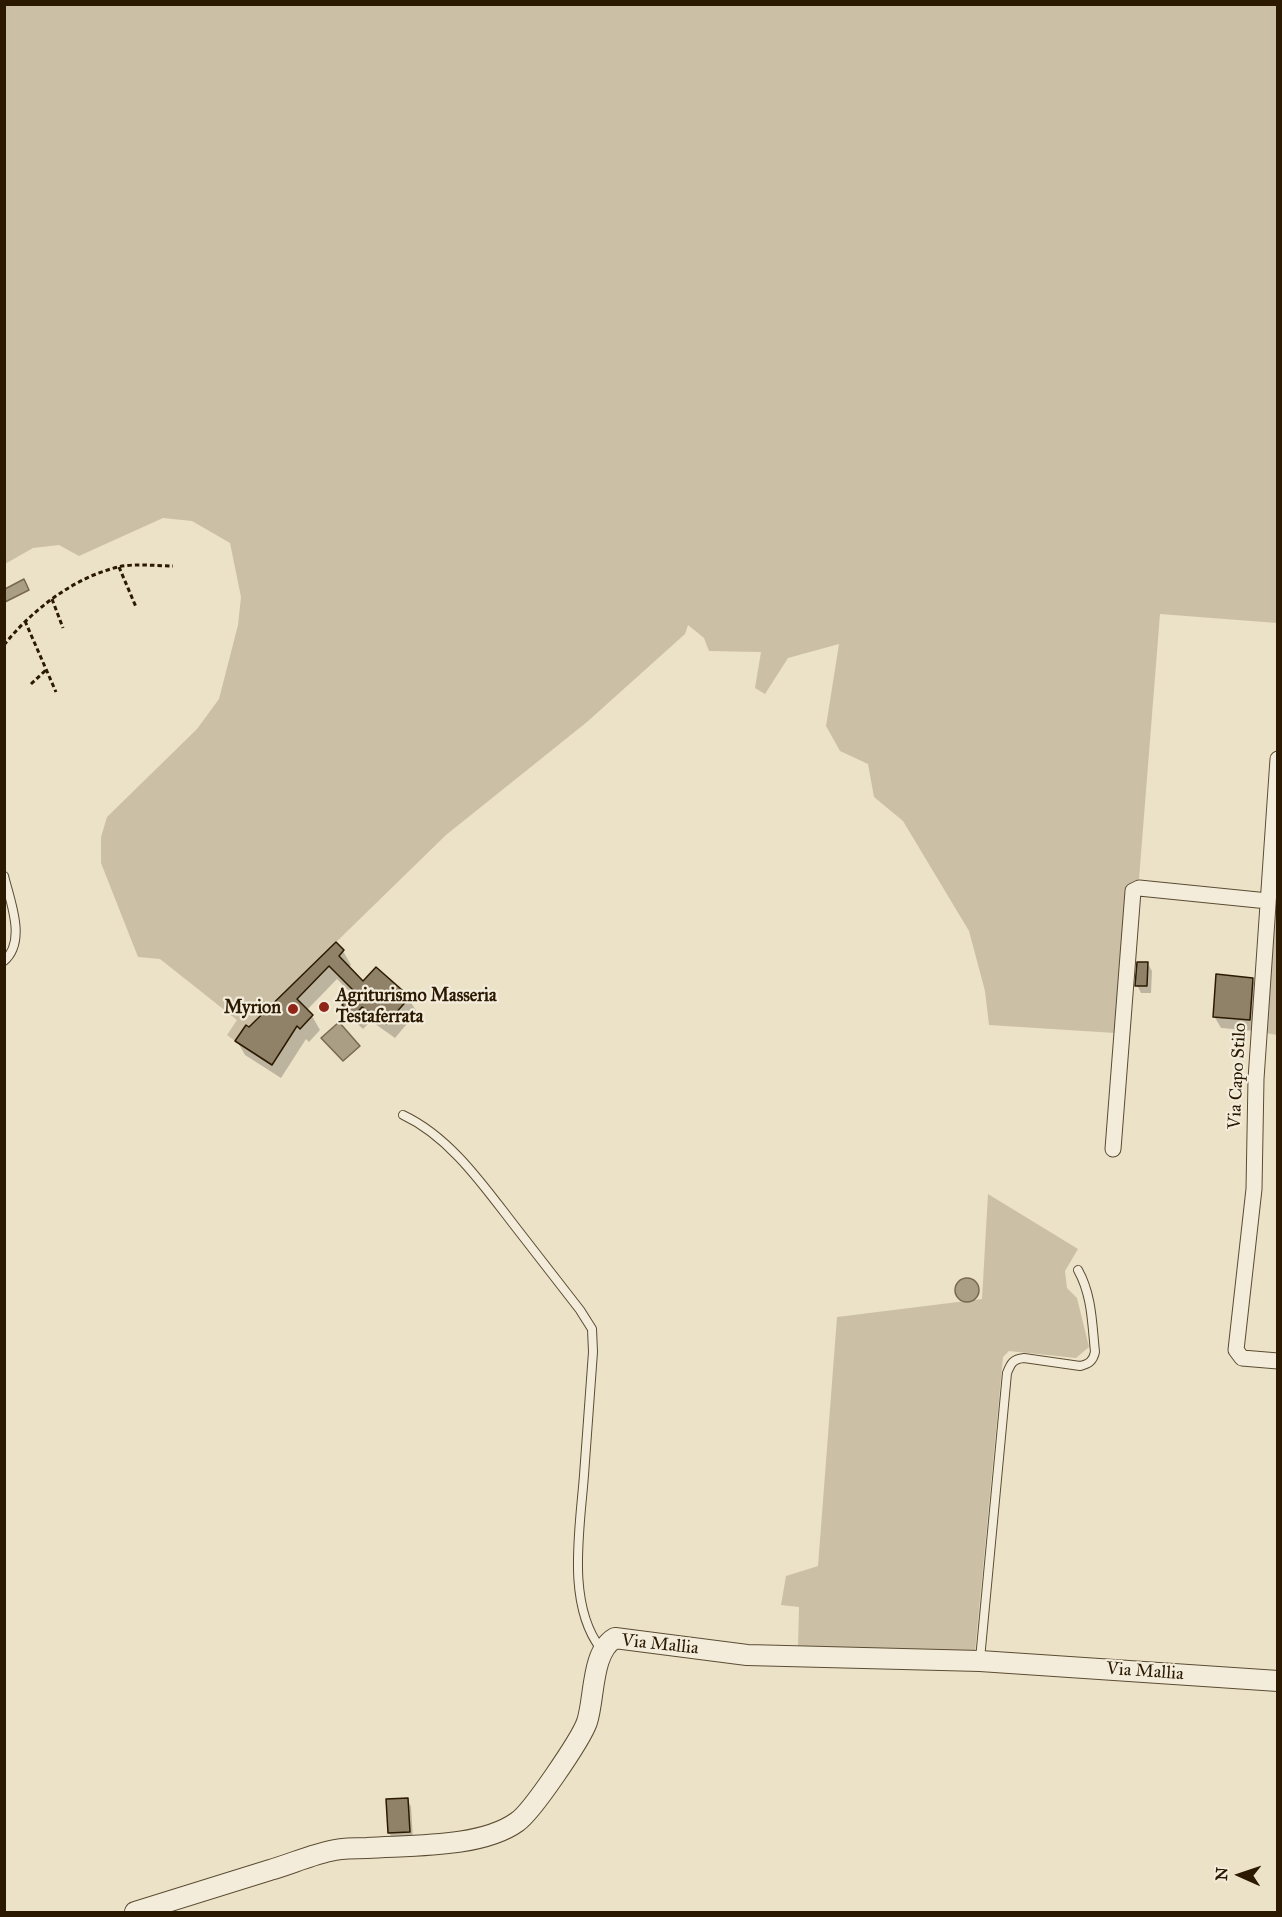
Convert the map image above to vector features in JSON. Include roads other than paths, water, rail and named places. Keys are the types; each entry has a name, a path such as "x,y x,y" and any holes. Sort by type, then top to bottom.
{"street":[{"name":"Via Capo Stilo","path":"1278,759 1256,1079 1254,1189 1236,1350 1242,1358 1278,1361"},
{"path":"1113,1149 1133,891 1139,888 1268,901"},
{"name":"Via Mallia","path":"135,1912 336,1850 444,1844 480,1838 517,1822 529,1812 586,1724 593,1697 597,1664 602,1650 615,1638 747,1655 980,1661 1278,1681"}],"lane":[{"path":"4,876 15,921 16,943 9,957 4,961"},
{"path":"403,1115 432,1132 479,1180 580,1310 591,1329 593,1352 578,1568 586,1621 594,1640 602,1650"},
{"path":"980,1661 1007,1373 1015,1359 1024,1358 1080,1365 1088,1364 1094,1358 1089,1299 1086,1285 1078,1270"}],"place":[{"name":"Agriturismo Masseria Testaferrata","path":"324,1007"},
{"name":"Myrion","path":"293,1009"}]}
